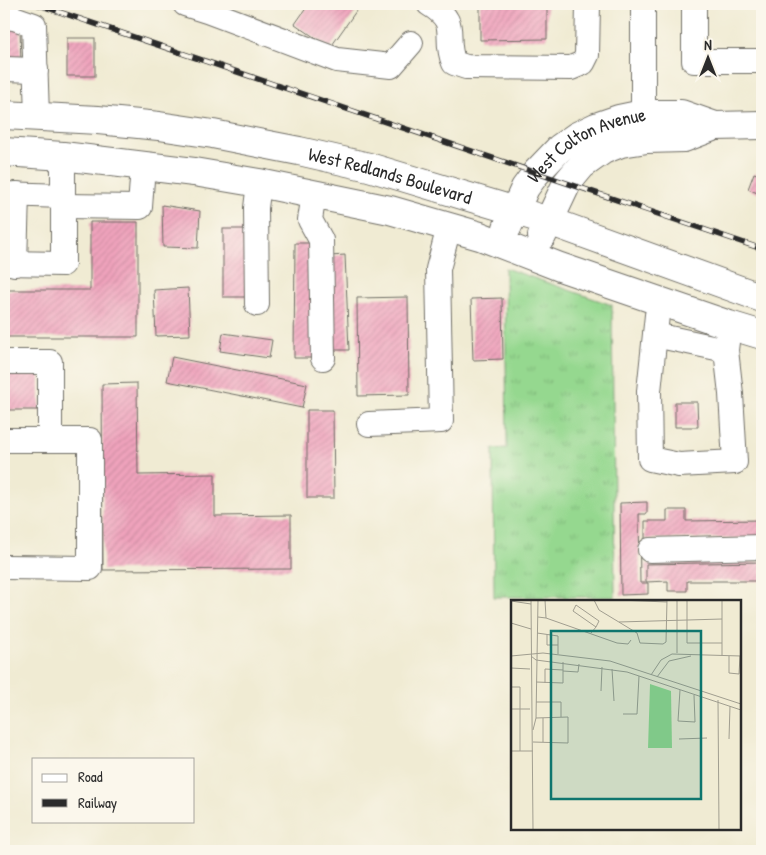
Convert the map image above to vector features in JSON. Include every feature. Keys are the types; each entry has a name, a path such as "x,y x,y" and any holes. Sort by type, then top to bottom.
{"main road":[{"name":"West Colton Avenue","path":"500,244 525,188 536,173 560,148 577,136 619,118 643,114 681,114 715,126"},
{"name":"West Redlands Boulevard","path":"4,115 98,120 160,126 290,149 369,167 549,221 762,298"},
{"name":"West Colton Avenue","path":"533,256 567,183 582,164 604,150 621,143 647,139 684,138 715,126 762,125"},
{"name":"West Redlands Boulevard","path":"4,152 64,156 194,172 390,210 500,244 660,302 727,338 762,335"}],"street":[{"path":"185,4 209,7 337,60 391,66 411,43"},
{"path":"429,4 447,18 450,28 450,53 454,63 466,67 571,68 583,63 588,55 588,4"},
{"path":"643,4 643,114"},
{"path":"694,4 694,61 762,61"},
{"path":"4,17 14,18 34,25 37,116"},
{"path":"4,69 36,70"},
{"path":"64,156 63,201 63,264 9,263 10,194 63,201 140,207 143,166"},
{"path":"258,304 256,208 259,184"},
{"path":"314,194 310,220 321,240 323,358"},
{"path":"369,424 441,421 438,269 449,227"},
{"path":"655,335 727,338 735,462 679,465 650,459 649,391 657,315 660,302"},
{"path":"4,362 50,362 50,429"},
{"path":"4,440 50,429 90,440 90,568 4,567"},
{"path":"650,550 762,548"}],"green space":[{"path":"505,268 612,305 615,597 494,597 493,449 507,448"}],"building":[{"path":"309,4 361,4 330,48 295,24"},
{"path":"480,4 547,4 547,39 480,40"},
{"path":"4,28 20,28 21,65 4,65"},
{"path":"67,38 95,38 95,76 67,76"},
{"path":"754,173 762,176 762,195 748,189"},
{"path":"162,205 200,211 198,248 163,247"},
{"path":"90,222 138,222 138,337 4,337 4,290 90,290"},
{"path":"223,229 251,229 251,297 223,297"},
{"path":"295,243 316,243 315,358 294,358"},
{"path":"345,255 349,350 333,350 330,256"},
{"path":"188,288 190,335 156,336 154,290"},
{"path":"408,297 409,395 358,396 357,298"},
{"path":"502,298 503,359 473,360 471,299"},
{"path":"223,333 272,340 269,358 220,351"},
{"path":"172,357 307,384 302,408 167,381"},
{"path":"4,372 40,372 40,410 4,410"},
{"path":"137,383 138,475 215,474 215,516 291,515 291,569 103,570 102,384"},
{"path":"675,402 697,402 698,427 675,427"},
{"path":"307,410 333,410 334,498 307,498"},
{"path":"647,502 647,514 639,514 640,583 648,583 648,594 621,595 620,503"},
{"path":"667,510 686,510 686,521 762,520 762,538 645,539 645,521 667,521"},
{"path":"762,562 762,581 687,581 687,591 668,591 668,581 646,582 646,564"}],"railway":[{"path":"36,4 762,249"}]}
